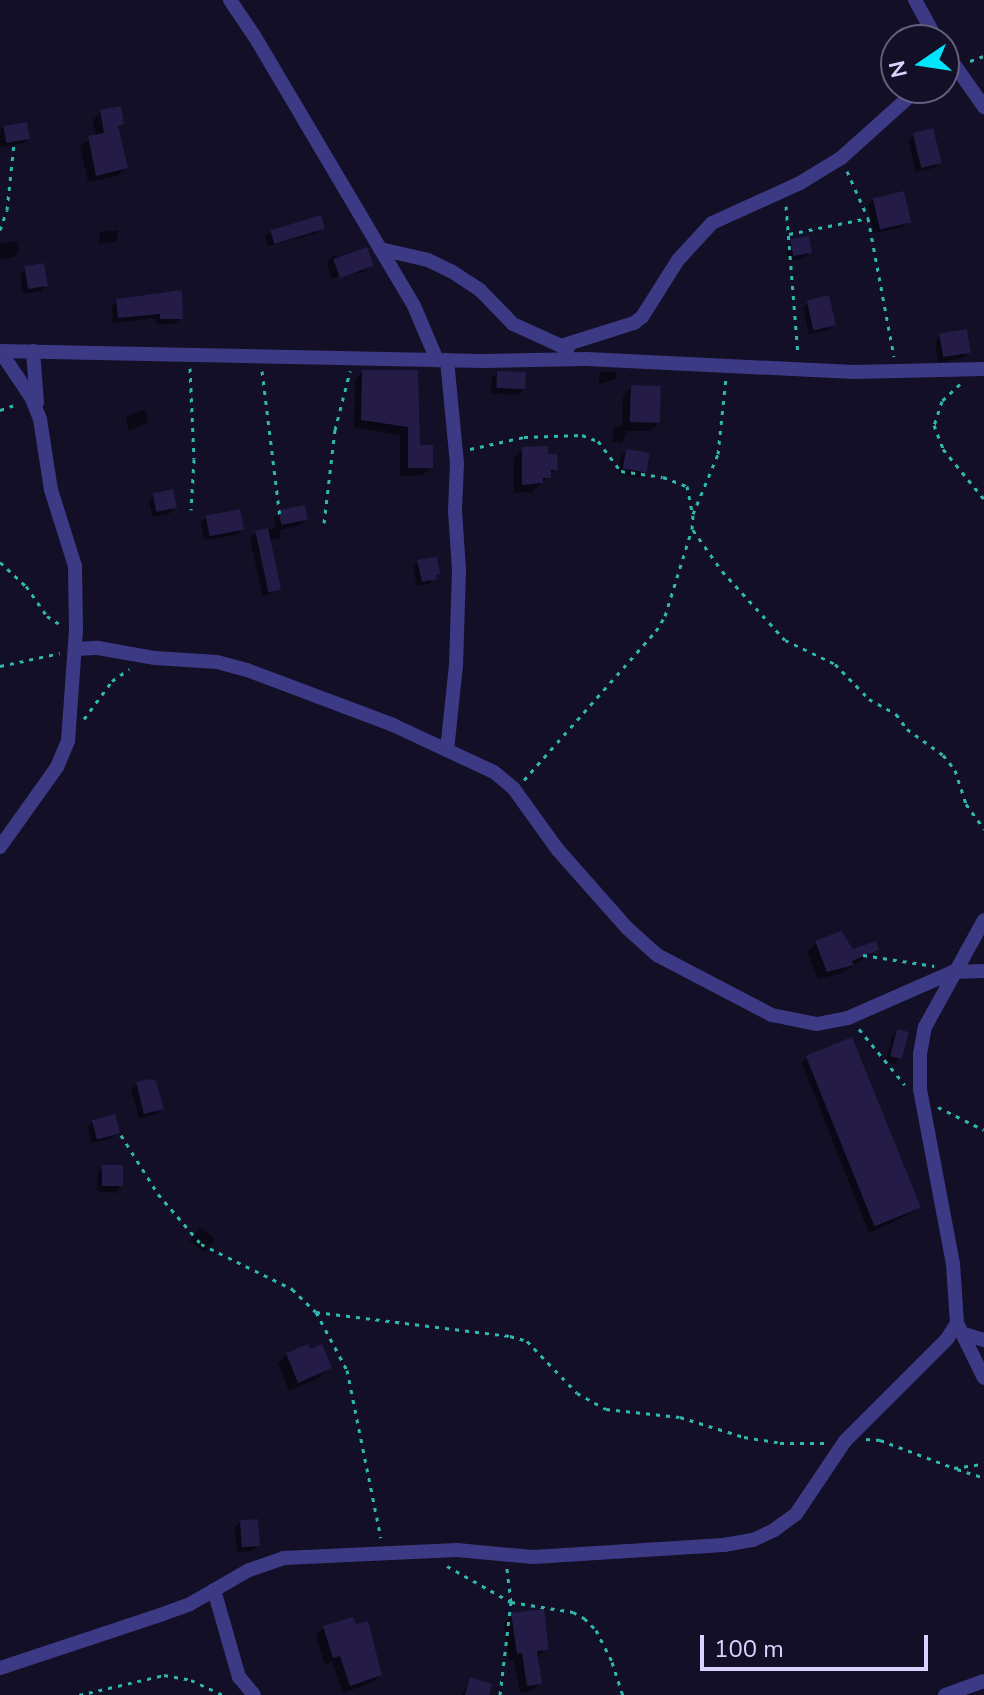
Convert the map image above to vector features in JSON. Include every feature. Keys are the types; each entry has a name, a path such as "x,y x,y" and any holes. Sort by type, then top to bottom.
{"street":[{"path":"230,0 414,306 442,360 457,463 459,617 447,750"},
{"path":"915,0 928,24"},
{"path":"960,76 984,107"},
{"path":"561,346 634,323 642,317 678,260 712,223 784,190 841,158 901,104"},
{"path":"380,249 428,260 451,271 480,290 513,324 586,359"},
{"path":"0,351 442,360 586,359 896,372 984,369"},
{"path":"0,351 34,403"},
{"path":"0,847 57,767 68,741 76,649 75,566 51,490 34,403 33,351"},
{"path":"76,649 98,648 155,658 204,660 247,670 393,725 494,772 514,789 558,850 627,928 657,955 772,1015 817,1024 848,1018 950,974 984,971"},
{"path":"984,920 950,974 925,1027 920,1054 922,1099 953,1264 960,1329 984,1378"},
{"path":"960,1329 984,1340"},
{"path":"0,1668 160,1615 249,1570 283,1558 457,1550 563,1555 724,1545 753,1540 796,1514 845,1441 960,1329"},
{"path":"214,1590 239,1677 254,1695"},
{"path":"945,1695 984,1681"}],"path":[{"path":"0,230 7,210 14,143"},
{"path":"841,158 868,218 896,372"},
{"path":"784,190 798,325 798,370"},
{"path":"789,234 868,218"},
{"path":"188,353 194,421 191,510"},
{"path":"258,355 280,518"},
{"path":"324,523 335,430 355,357"},
{"path":"693,514 718,454 727,366"},
{"path":"962,383 942,401 934,425 943,449 984,499"},
{"path":"0,410 34,403"},
{"path":"457,463 469,450 524,437 582,435 598,441 621,471 663,477 687,486 693,514 692,529 665,616 656,631 514,789"},
{"path":"692,529 748,602 785,640 835,664 869,699 896,714 907,729 943,755 955,770 966,804 984,829"},
{"path":"0,562 26,586 47,616 76,630"},
{"path":"0,666 76,649"},
{"path":"68,741 112,681 125,671 155,658"},
{"path":"863,955 927,963 950,974"},
{"path":"848,1018 896,1078 922,1099 984,1130"},
{"path":"121,1135 158,1194 201,1244 292,1289 316,1312 347,1370 384,1553"},
{"path":"316,1312 510,1336 527,1341 577,1393 606,1409 680,1417 780,1443 880,1440 984,1478"},
{"path":"954,1468 984,1464"},
{"path":"500,1695 511,1602 506,1554"},
{"path":"443,1564 511,1602 573,1612 584,1618 596,1630 612,1662 623,1695"},
{"path":"79,1695 164,1675 191,1680 223,1695"}],"building":[{"path":"121,106 124,124 118,126 128,168 96,176 88,136 104,133 100,110"},
{"path":"27,122 30,139 6,143 3,126"},
{"path":"933,128 942,163 921,168 913,133"},
{"path":"904,191 911,222 880,229 873,198"},
{"path":"321,215 325,228 274,244 270,230"},
{"path":"809,236 812,253 793,256 790,239"},
{"path":"367,247 374,266 340,278 333,259"},
{"path":"44,263 48,286 28,289 24,266"},
{"path":"182,290 183,319 160,319 160,314 118,318 116,299"},
{"path":"829,295 836,325 814,330 807,300"},
{"path":"967,329 971,353 943,357 939,333"},
{"path":"362,370 418,370 420,445 433,445 433,468 408,468 408,427 361,420"},
{"path":"497,371 526,372 525,389 496,388"},
{"path":"631,385 661,386 660,423 630,422"},
{"path":"548,446 548,454 557,454 558,470 551,470 551,478 543,478 543,483 522,485 522,447"},
{"path":"626,449 650,453 647,473 623,469"},
{"path":"173,489 177,508 156,512 152,493"},
{"path":"305,505 308,520 281,525 278,510"},
{"path":"240,509 244,530 210,536 206,516"},
{"path":"268,528 281,590 268,592 255,531"},
{"path":"437,557 440,574 436,575 437,579 422,582 417,560"},
{"path":"841,931 853,949 876,941 879,950 852,961 854,965 827,972 815,941"},
{"path":"897,1029 909,1032 902,1059 890,1056"},
{"path":"852,1037 921,1208 875,1226 806,1056"},
{"path":"156,1081 164,1109 144,1114 136,1082"},
{"path":"115,1114 120,1133 97,1140 92,1120"},
{"path":"102,1165 123,1165 123,1186 102,1186"},
{"path":"308,1344 310,1349 322,1344 332,1368 298,1383 286,1353"},
{"path":"258,1519 260,1546 242,1547 240,1520"},
{"path":"544,1609 549,1650 537,1651 542,1684 527,1686 522,1653 517,1654 511,1613"},
{"path":"353,1617 356,1624 368,1621 382,1675 350,1686 340,1656 333,1658 323,1626"},
{"path":"470,1677 492,1684 489,1695 465,1695"}]}
